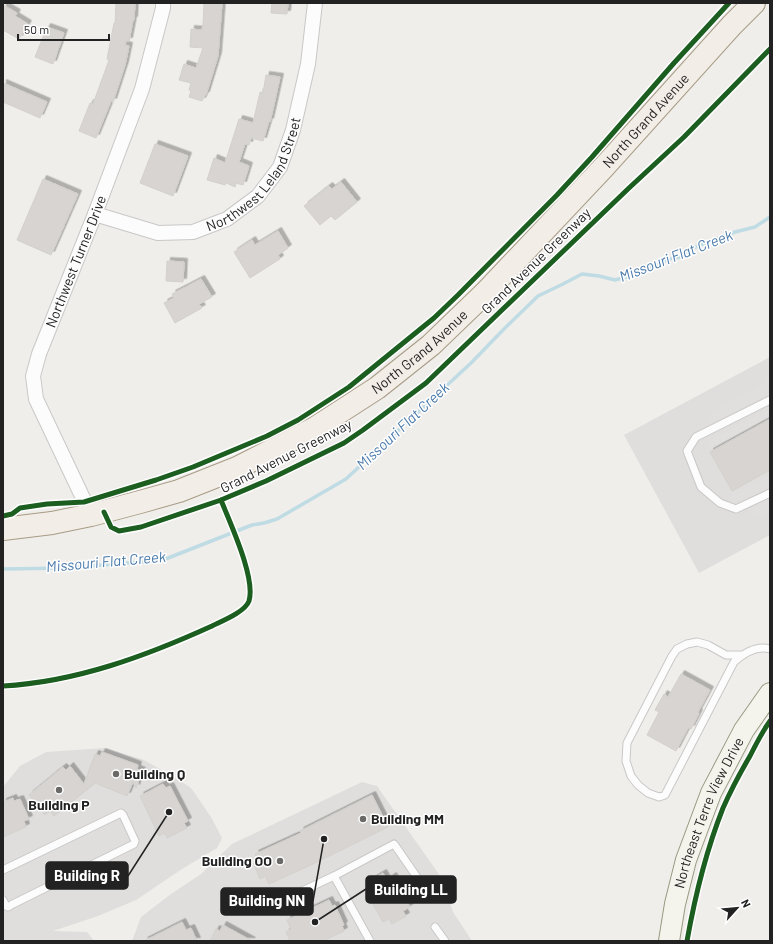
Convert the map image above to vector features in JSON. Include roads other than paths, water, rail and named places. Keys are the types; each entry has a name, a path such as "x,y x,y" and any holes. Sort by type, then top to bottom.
{"main road":[{"name":"North Grand Avenue","path":"3,529 52,523 91,515 179,491 237,468 315,428 377,388 431,345 485,293 550,225 732,25 754,3"},
{"name":"Northeast Terre View Drive","path":"669,941 675,904 686,860 711,793 744,730 770,693"}],"street":[{"name":"Northwest Turner Drive","path":"91,515 36,399 33,376 39,354 95,214 142,89 163,3"},
{"name":"Northwest Leland Street","path":"95,214 158,233 193,232 227,219 258,196 280,167 293,130 308,64 315,3"}],"lane":[{"path":"770,400 696,437 687,451 701,488 720,503 736,509 770,493"},
{"path":"742,655 726,655 708,645 697,642 687,644 677,649 672,656 627,743 626,761 631,776 638,785 648,793 659,797 665,795 734,662 749,651 762,647 770,649"},
{"path":"3,870 121,813 135,841 133,844 8,907 3,900"},
{"path":"264,909 334,876 394,844 430,896"},
{"path":"334,876 370,941"},
{"path":"435,927 445,941"}],"waterway":[{"name":"Missouri Flat Creek","path":"3,569 66,568 163,560 252,525 277,519 346,479 471,363 538,296 582,274 615,280 630,276 673,258 682,257 690,249 735,232 755,227 770,217"}],"place":[{"name":"Building Q","path":"116,774"},
{"name":"Building P","path":"59,790"},
{"name":"Building R","path":"169,812"},
{"name":"Building MM","path":"363,819"},
{"name":"Building NN","path":"324,839"},
{"name":"Building OO","path":"280,861"},
{"name":"Building LL","path":"315,922"}]}
